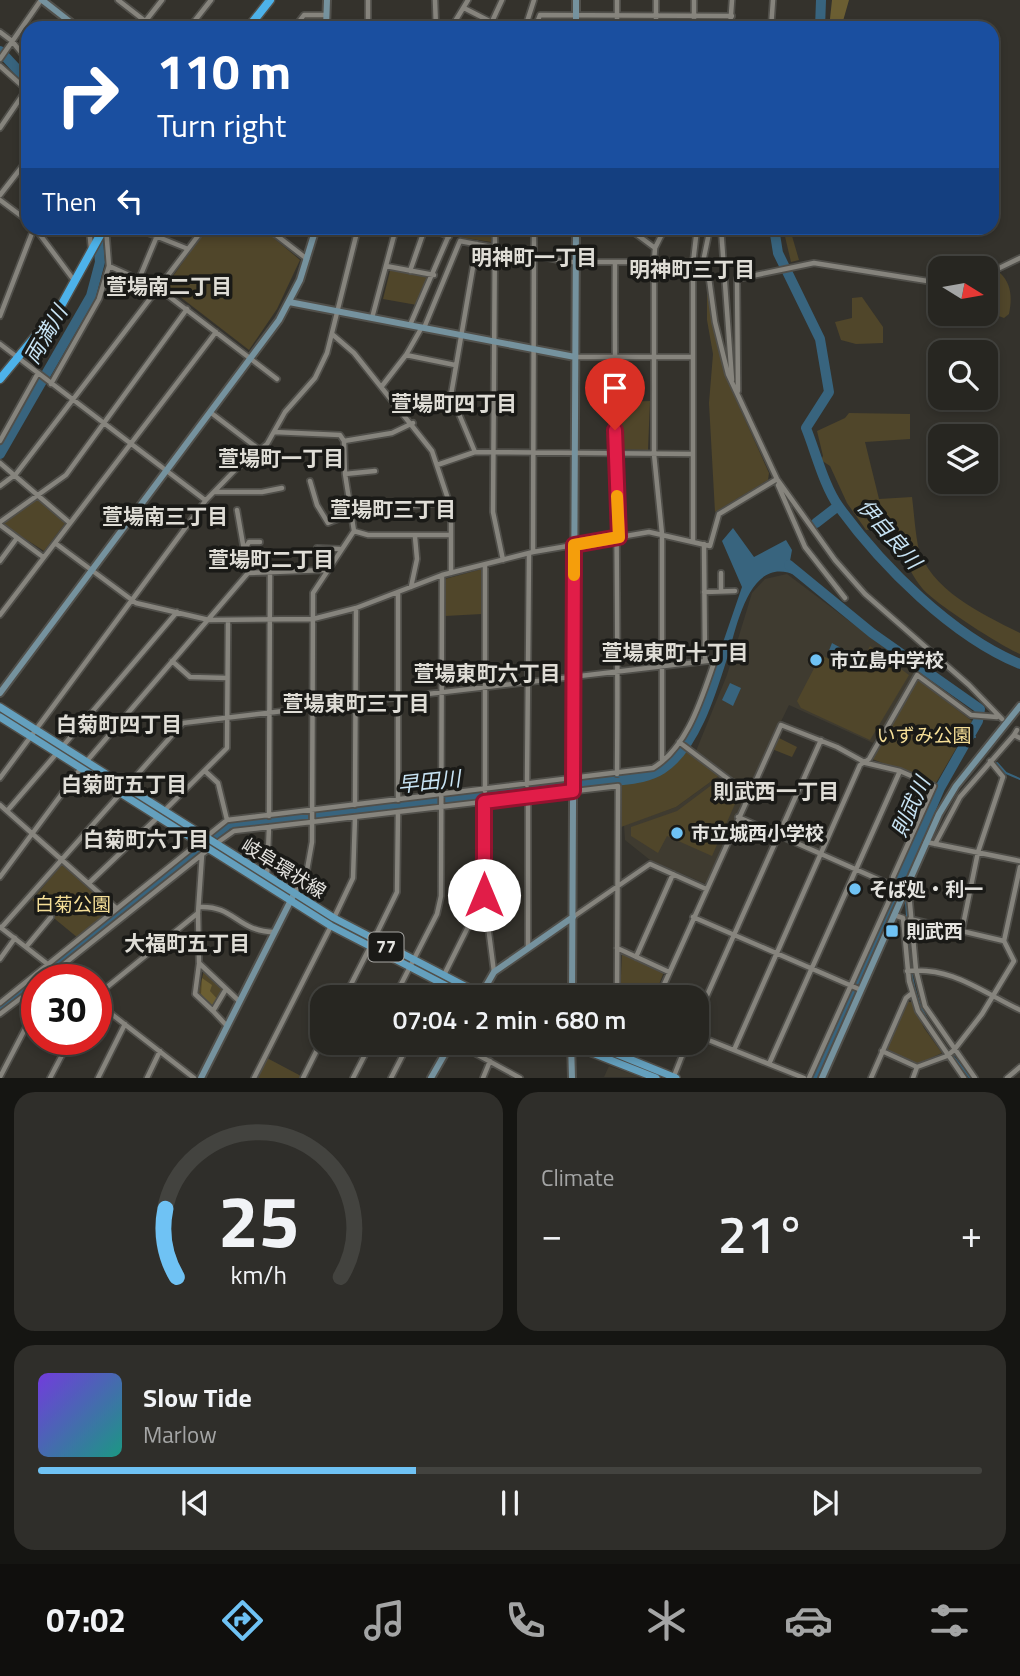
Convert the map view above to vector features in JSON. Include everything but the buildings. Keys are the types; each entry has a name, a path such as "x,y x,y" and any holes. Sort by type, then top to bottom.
{"highway":[{"path":"253,21 270,0"},
{"path":"0,379 62,304 100,235"}],"main road":[{"name":"岐阜環状線","path":"0,707 34,733 206,845 372,944 456,985"},
{"name":"岐阜環状線","path":"0,717 34,733"},
{"name":"岐阜環状線","path":"206,845 267,876 292,897"},
{"name":"岐阜環状線","path":"442,979 451,985"},
{"path":"599,1055 656,1077"},
{"path":"620,1055 675,1077"}],"street":[{"path":"27,21 42,0 68,21"},
{"path":"118,0 146,21 162,0"},
{"path":"194,21 211,0"},
{"path":"326,21 327,0"},
{"path":"368,0 368,21"},
{"path":"434,0 436,21"},
{"path":"456,21 468,0"},
{"path":"492,21 502,0"},
{"path":"527,21 534,0"},
{"path":"576,0 576,21"},
{"path":"617,0 617,21"},
{"path":"656,0 656,21"},
{"path":"694,0 694,21"},
{"path":"731,21 732,0"},
{"path":"772,21 773,0"},
{"path":"464,8 484,21"},
{"path":"299,21 304,15 326,15"},
{"path":"538,21 540,15 732,16"},
{"path":"0,59 21,29"},
{"path":"0,32 21,52"},
{"path":"0,66 21,85"},
{"path":"0,128 21,99"},
{"path":"0,195 21,168"},
{"path":"0,200 21,216"},
{"path":"0,316 32,235"},
{"path":"40,235 74,279"},
{"path":"90,235 92,246"},
{"path":"50,383 99,299 109,266 106,235"},
{"path":"0,486 16,474 199,235"},
{"path":"276,235 308,259"},
{"path":"0,693 90,569 251,358 289,302 308,259 314,235"},
{"path":"0,778 205,500 260,450 285,412 318,372 332,334 356,235"},
{"path":"372,318 394,235"},
{"path":"410,271 423,235"},
{"path":"410,325 449,237 445,235"},
{"path":"495,235 493,512 503,560"},
{"path":"527,785 534,235"},
{"path":"572,985 576,235"},
{"path":"637,235 655,248"},
{"path":"662,235 655,248 654,262 654,454 662,534 662,762"},
{"path":"693,540 692,357 693,263 696,235"},
{"path":"709,235 703,262 708,271 725,364 732,383 738,391 805,547 845,598"},
{"path":"721,235 732,383"},
{"path":"139,279 157,236 188,249"},
{"path":"382,386 423,328 460,241 576,262 703,262"},
{"path":"475,452 451,395 459,334 477,244"},
{"path":"998,269 1020,258"},
{"path":"615,262 614,454 619,537 617,774"},
{"path":"738,391 737,279 805,264 928,281"},
{"path":"109,266 158,288 277,379"},
{"path":"386,266 434,275"},
{"path":"289,302 575,356 692,357"},
{"path":"43,557 0,524 66,475 187,309"},
{"path":"0,615 216,332"},
{"path":"332,334 345,343 382,386 432,451 449,502 451,573"},
{"path":"0,344 205,500"},
{"path":"406,355 455,365"},
{"path":"0,441 39,374"},
{"path":"210,412 260,450"},
{"path":"344,441 392,433 413,423"},
{"path":"201,1077 311,859 313,593 354,531 345,474 344,441 340,435 274,432"},
{"path":"437,466 475,452 692,454"},
{"path":"1,463 40,494 70,523"},
{"path":"345,474 375,471"},
{"path":"55,543 132,601 209,620 313,619 356,608 442,575 531,553 649,532 712,544 715,521 719,514 776,479"},
{"path":"734,1050 860,765 866,763 917,675 974,716 1000,718 969,685 865,594 835,560 776,479"},
{"path":"310,481 317,505 328,523 353,513 449,502"},
{"path":"213,492 262,492 282,488"},
{"path":"0,877 84,765 248,573 246,548 237,510"},
{"path":"354,531 368,535 397,534 415,537 450,535"},
{"path":"411,587 417,559 415,537"},
{"path":"0,561 17,538"},
{"path":"246,548 249,542 260,542"},
{"path":"704,544 705,661"},
{"path":"317,548 341,550"},
{"path":"485,565 485,790"},
{"path":"248,573 326,570"},
{"path":"721,573 721,591"},
{"path":"269,816 270,574"},
{"path":"400,985 436,914 441,896 442,575"},
{"path":"704,592 735,591"},
{"path":"398,592 398,800"},
{"path":"355,805 356,608"},
{"path":"7,811 177,612"},
{"path":"89,883 227,748 228,620"},
{"path":"47,964 1,928 183,723 715,660 680,743 662,762 642,771 617,774 528,797 234,831 206,845 116,908 58,964"},
{"path":"172,661 190,677 227,678"},
{"path":"822,1077 855,988 898,889 956,786 1020,706"},
{"path":"664,985 781,725 821,740 866,763 900,771 934,786 893,877 898,889 894,915 807,1077 709,1040"},
{"path":"935,844 960,797 1016,731 1020,738"},
{"path":"709,992 821,740"},
{"path":"680,743 748,794"},
{"path":"962,930 978,852 1003,777 990,761"},
{"path":"205,771 218,783 227,820"},
{"path":"769,1064 900,771"},
{"path":"59,964 206,845 227,820 527,785 618,786 617,985"},
{"path":"528,797 528,948"},
{"path":"484,802 484,895 494,972"},
{"path":"0,805 116,908"},
{"path":"351,985 397,891 398,812"},
{"path":"254,1077 354,878 355,817"},
{"path":"738,817 909,894 907,919 911,994 926,1025 975,1077"},
{"path":"267,876 270,827"},
{"path":"926,842 1020,860"},
{"path":"206,845 199,910 199,962 195,993 227,1026"},
{"path":"488,985 494,972 650,864 706,888"},
{"path":"1004,941 1020,867"},
{"path":"636,957 673,874"},
{"path":"439,985 484,895"},
{"path":"112,983 199,910 221,908 257,932 275,932"},
{"path":"894,915 1004,941 1017,962 951,1053 917,1067 913,1077"},
{"path":"26,947 51,917"},
{"path":"693,917 855,988"},
{"path":"0,959 15,938"},
{"path":"617,948 669,972"},
{"path":"199,962 239,1001"},
{"path":"911,971 961,978 1020,1010"},
{"path":"911,971 925,1006 964,1077"},
{"path":"213,1011 226,989"},
{"path":"0,1003 21,990"},
{"path":"871,1077 906,998 911,994"},
{"path":"0,1014 21,998"},
{"path":"112,1014 194,1077"},
{"path":"98,1077 125,1024"},
{"path":"0,1077 21,1037"},
{"path":"147,1077 160,1051"},
{"path":"882,1051 917,1067"},
{"path":"50,1077 62,1055"},
{"path":"303,1077 314,1055"},
{"path":"353,1077 364,1055"},
{"path":"391,1077 403,1055"},
{"path":"431,1077 446,1055"},
{"path":"480,1055 520,1077"},
{"path":"571,1055 572,1077"},
{"path":"675,1077 683,1055"},
{"path":"484,1077 491,1060"},
{"path":"1007,1077 1020,1067"}],"shaded area":[{"path":"832,0 849,0 843,21 830,21"},
{"name":"市立島中学校","path":"787,574 917,672 873,743 789,705 746,789 696,751 727,675 752,593 765,579"},
{"name":"市立城西小学校","path":"720,775 745,796 706,884 650,860 625,840 624,825 676,807"},
{"path":"202,978 212,985 210,991 220,1002 214,1011 201,994"},
{"path":"609,1066 640,1077 604,1077"}],"green space":[{"path":"621,18 650,18 651,21 620,21"},
{"path":"202,235 270,235 300,260 277,309 249,350 166,286"},
{"path":"491,235 491,242 459,237"},
{"path":"785,235 792,235 799,260 791,262"},
{"path":"391,267 431,276 417,305 383,299"},
{"path":"1000,273 1007,282 1011,297 1009,314 1004,318 998,316"},
{"path":"707,285 725,375 769,473 768,480 715,512 709,403 713,354 707,320"},
{"path":"862,297 883,327 883,343 856,344 841,340 835,322 852,318 852,298"},
{"path":"650,401 648,450 617,449 617,402"},
{"path":"849,413 910,414 910,439 865,442 879,499 912,497 918,546 924,562 934,576 960,599 1020,633 1020,654 968,624 940,604 922,588 891,540 876,529 866,530 847,503 830,466 821,460 823,456 817,431 845,418"},
{"path":"37,498 66,522 44,551 2,524"},
{"path":"482,569 482,614 445,616 445,579"},
{"path":"870,646 909,675 870,740 801,708 797,701 821,655 857,672"},
{"name":"いずみ公園","path":"917,679 972,721 936,783 872,759"},
{"path":"777,737 797,747 792,757 772,749"},
{"path":"686,750 720,775 676,807 621,827 621,784 641,781 666,771"},
{"path":"723,783 738,797 712,856 667,836 658,853 631,836 631,827 677,811 713,784 716,787"},
{"name":"白菊公園","path":"62,864 113,909 78,938 32,900"},
{"path":"622,954 664,972 659,985 621,985"},
{"path":"204,970 226,990 214,1012 198,995"},
{"path":"908,1002 912,1002 924,1028 942,1053 917,1064 887,1049"},
{"path":"267,1058 301,1076 300,1078 256,1078"}],"water":[{"path":"733,528 754,557 786,540 792,550 790,561 800,571 797,576 781,571 767,574 756,583 741,613 727,658 718,657 742,587 722,541"},
{"path":"832,643 850,653 846,662 828,653"},
{"path":"730,683 741,688 733,706 722,700"}],"waterway":[{"name":"伊自良川","path":"820,21 821,0"},
{"name":"両満川","path":"0,51 21,74"},
{"name":"両満川","path":"0,454 91,296 100,262 98,235"},
{"name":"伊自良川","path":"775,235 778,253 820,339 829,392 806,428 834,499 876,553 920,598 969,636 1020,664"},
{"name":"早田川","path":"816,523 838,506"},
{"name":"則武川","path":"789,565 872,633 980,709 978,721 940,788 814,1078"},
{"name":"早田川","path":"0,1007 228,824 627,780 657,772 674,759 694,730 710,695 726,645"},
{"name":"則武川","path":"971,733 975,737"},
{"path":"997,763 1006,773 1020,779"},
{"path":"906,902 911,967 920,1005 936,1034 970,1078"}],"slow traffic":[{"path":"574,575 574,545 619,537 617,496"}],"place":[{"name":"市立島中学校","path":"816,660"},
{"name":"市立城西小学校","path":"677,833"},
{"name":"そば処・利一","path":"855,889"},
{"name":"則武西","path":"892,931"}],"district":[{"name":"明神町一丁目","path":"534,258"},
{"name":"明神町三丁目","path":"692,270"},
{"name":"萱場南二丁目","path":"169,287"},
{"name":"萱場町四丁目","path":"454,404"},
{"name":"萱場町一丁目","path":"281,459"},
{"name":"萱場町三丁目","path":"393,510"},
{"name":"萱場南三丁目","path":"165,517"},
{"name":"萱場町二丁目","path":"271,560"},
{"name":"萱場東町十丁目","path":"675,653"},
{"name":"萱場東町六丁目","path":"487,674"},
{"name":"萱場東町三丁目","path":"356,704"},
{"name":"白菊町四丁目","path":"119,725"},
{"name":"白菊町五丁目","path":"124,785"},
{"name":"則武西一丁目","path":"776,792"},
{"name":"白菊町六丁目","path":"146,840"},
{"name":"大福町五丁目","path":"187,944"}],"route":[{"path":"484,895 484,802 573,791 574,545 619,537 615,430"}]}
